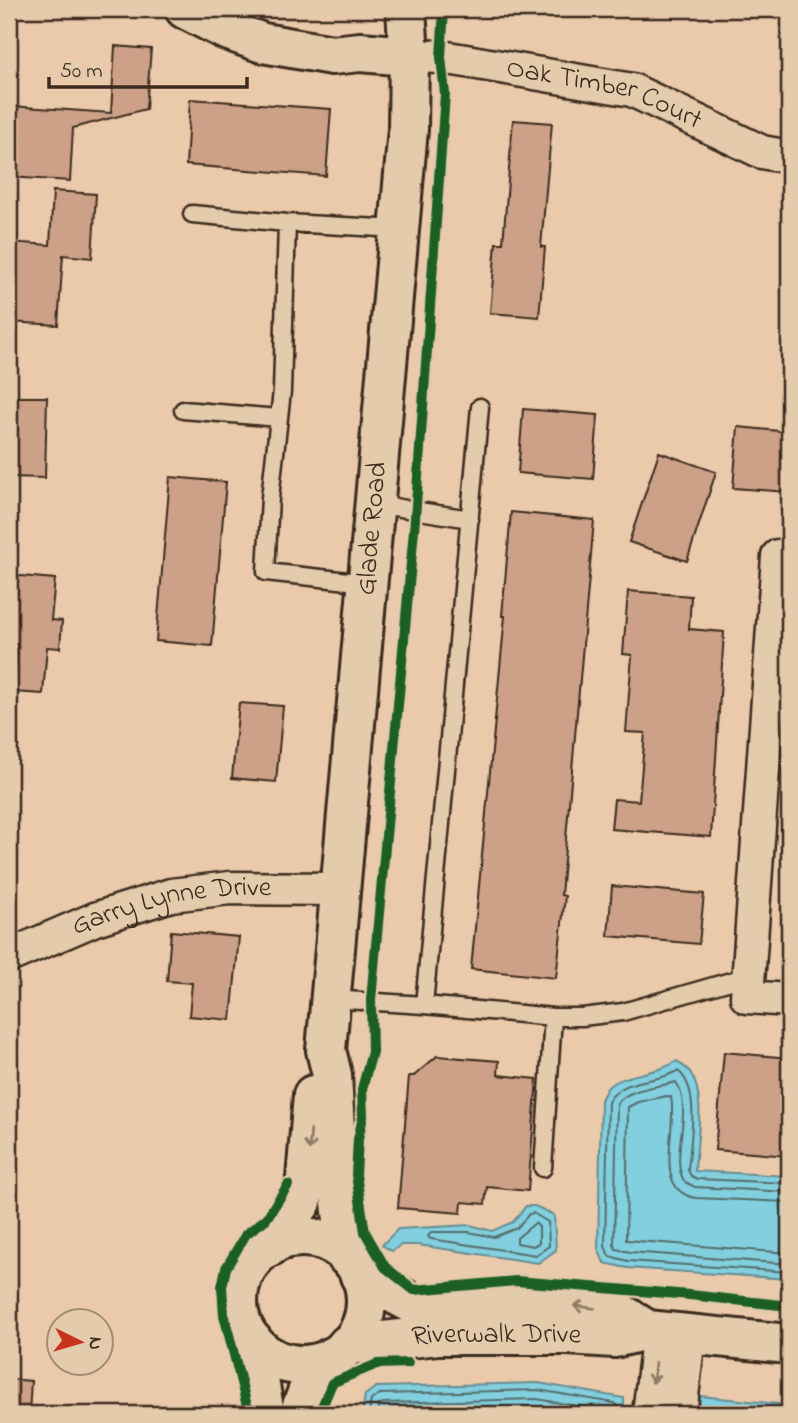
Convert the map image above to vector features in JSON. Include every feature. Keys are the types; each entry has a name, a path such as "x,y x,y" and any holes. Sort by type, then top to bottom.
{"main road":[{"path":"186,9 224,29 264,43 332,55 360,52 409,57"},
{"name":"Glade Road","path":"299,1414 312,1380 354,1340 363,1322 366,1302 354,1266 337,1166 332,1075 326,1050 408,129 409,57 406,9"},
{"name":"Glade Road","path":"271,1246 302,1202 314,1073 326,1050"},
{"name":"Glade Road","path":"265,1414 252,1340 246,1333 239,1312 239,1289 247,1269 261,1252 271,1246 281,1241 303,1237 322,1240 340,1250 354,1266"},
{"name":"Riverwalk Drive","path":"354,1266 415,1305 435,1310 521,1303 570,1306 619,1312 665,1332"},
{"name":"Riverwalk Drive","path":"339,1352 450,1335 568,1335 614,1338 665,1332 789,1344"},
{"path":"252,1340 261,1350 279,1361 301,1366 321,1363 339,1352"}],"street":[{"name":"Oak Timber Court","path":"409,57 442,57 632,90 762,152 789,157"},
{"path":"778,556 747,987 789,1000"},
{"name":"Garry Lynne Drive","path":"9,956 95,919 171,895 230,888 340,889"},
{"path":"649,1414 665,1332"},
{"path":"665,1332 680,1414"}],"lane":[{"path":"192,214 287,223 400,229"},
{"path":"287,223 282,391 270,498 266,572 368,583"},
{"path":"424,1006 480,407"},
{"path":"183,410 279,418"},
{"path":"375,504 470,519"},
{"path":"330,999 582,1017 623,1012 747,987"},
{"path":"543,1168 553,1017"}],"water":[{"path":"677,1061 690,1072 698,1094 695,1171 789,1176 789,1279 627,1268 604,1263 598,1248 601,1100 608,1087 617,1081 669,1066"},
{"path":"526,1206 535,1206 554,1215 556,1250 538,1263 418,1245 401,1245 392,1251 382,1245 398,1229 470,1225 492,1231 513,1222"},
{"path":"538,1383 624,1398 624,1414 362,1414 365,1395 376,1387"},
{"path":"700,1396 789,1405 789,1414 700,1414"}],"building":[{"path":"115,46 151,49 146,109 73,128 70,181 9,177 11,106 111,113"},
{"path":"190,99 331,109 326,176 186,165"},
{"path":"513,120 552,123 541,247 545,247 539,317 490,313 496,243 503,243"},
{"path":"53,191 96,194 92,258 63,255 58,325 9,322 9,242 50,245"},
{"path":"9,397 47,397 45,478 9,477"},
{"path":"523,409 598,415 593,479 518,473"},
{"path":"738,427 789,432 789,492 733,488"},
{"path":"659,452 716,472 687,561 629,542"},
{"path":"170,477 226,482 212,646 156,641"},
{"path":"511,512 594,520 561,895 565,896 556,978 471,969 505,616 502,616"},
{"path":"9,575 55,579 51,620 62,621 60,648 47,647 43,694 13,692 17,644 9,643"},
{"path":"628,591 691,596 689,629 724,632 711,837 611,829 614,799 639,801 645,733 626,732 632,655 623,654"},
{"path":"239,703 283,706 276,782 232,778"},
{"path":"612,886 704,894 699,944 608,936"},
{"path":"171,931 239,937 231,1020 189,1016 192,983 167,981"},
{"path":"724,1052 789,1058 789,1156 715,1150"},
{"path":"437,1056 499,1061 498,1075 537,1079 528,1191 487,1187 485,1204 462,1202 461,1213 398,1208 409,1076 414,1076"},
{"path":"9,1379 31,1381 29,1414 9,1414"}],"cycle path":[{"path":"444,9 441,57 445,94 415,519 371,1000 372,1052 362,1089 363,1117 358,1139 356,1175 365,1232 385,1267 414,1290 516,1281 789,1306"},
{"path":"247,1406 224,1315 222,1287 226,1268 246,1234 266,1219 288,1185"},
{"path":"319,1414 332,1383 377,1364 408,1363"}]}
